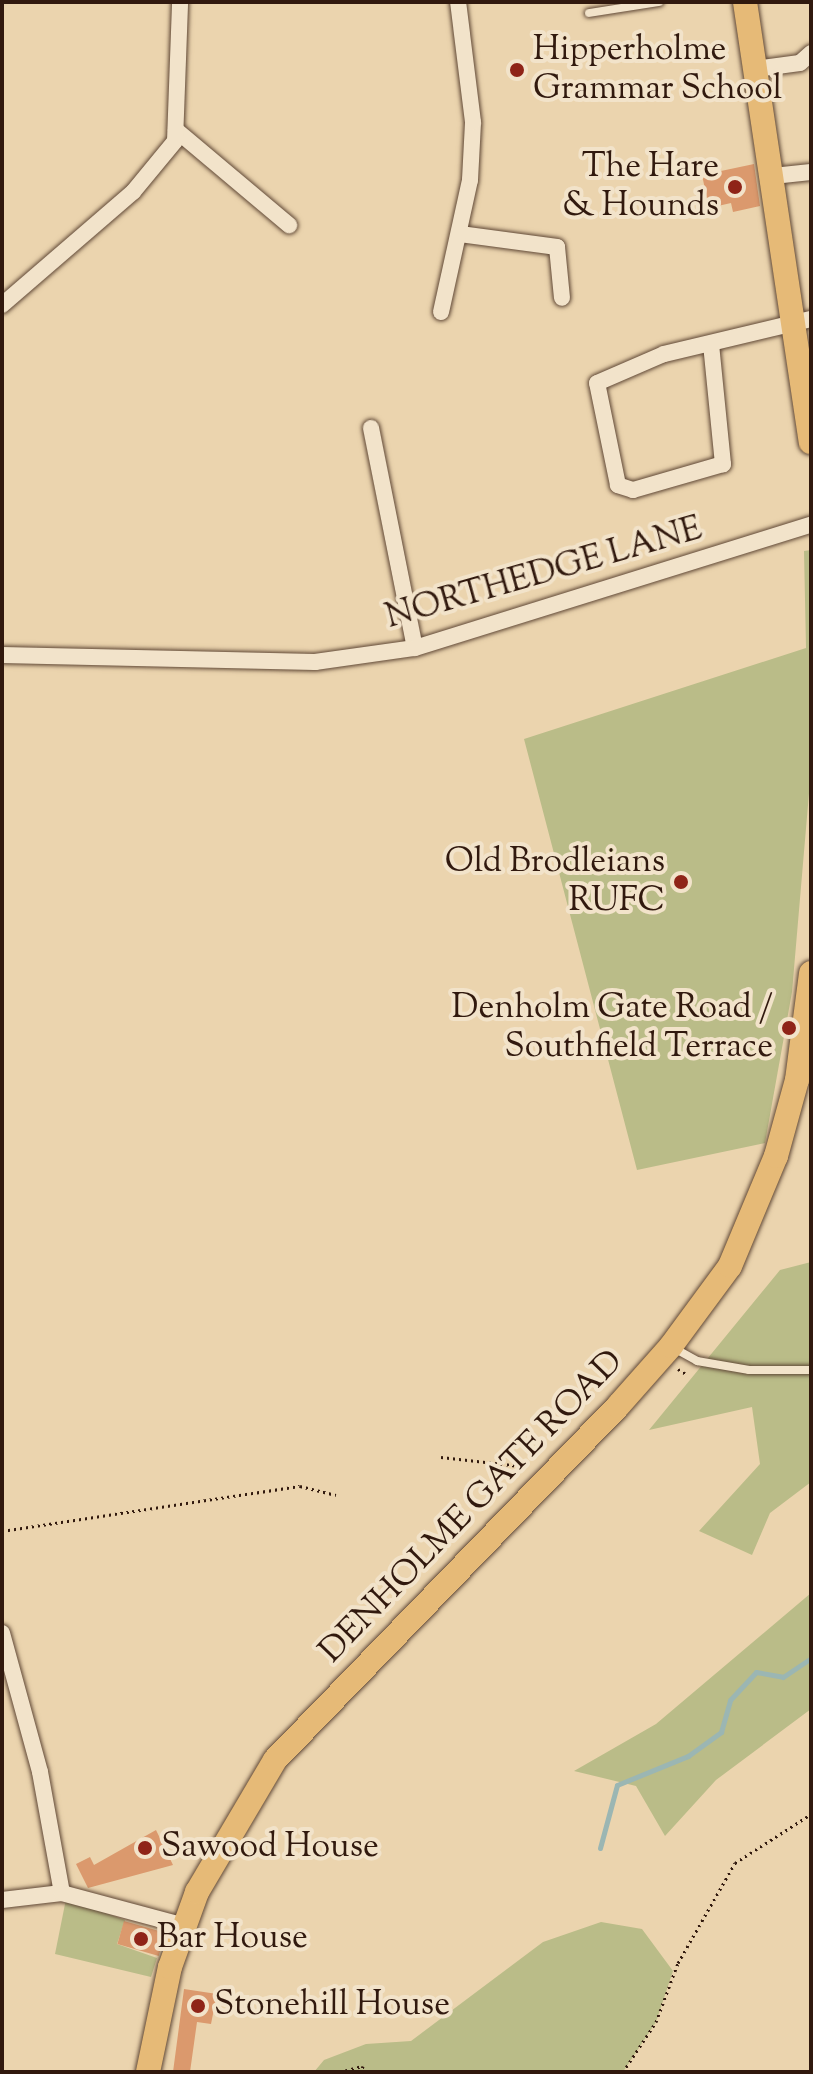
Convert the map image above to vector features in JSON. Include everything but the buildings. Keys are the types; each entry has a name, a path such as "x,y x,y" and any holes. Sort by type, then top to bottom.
{"main road":[{"path":"745,2 773,176 804,321 811,442"},
{"name":"DENHOLME GATE ROAD","path":"148,2072 170,1967 197,1892 275,1760 557,1470 671,1346 730,1266 804,1085 811,973"}],"street":[{"path":"2,305 133,192 175,141 180,2"},
{"path":"441,312 470,180 473,122 458,2"},
{"path":"755,69 800,63 811,53"},
{"path":"176,130 289,225"},
{"path":"773,176 811,172"},
{"path":"460,234 557,247 562,298"},
{"path":"711,344 723,464 633,490 618,485 597,383 664,354 804,321"},
{"path":"371,428 415,648"},
{"name":"NORTHEDGE LANE","path":"2,655 315,662 415,648 811,525"},
{"path":"2,1633 40,1772 62,1893"},
{"path":"2,1900 62,1893 185,1926"}],"lane":[{"path":"589,13 659,2"},
{"path":"671,1346 697,1361 749,1370 811,1370"}],"path":[{"path":"441,1457 557,1470"},
{"path":"2,1531 300,1486 336,1495"},
{"path":"623,2072 656,2022 678,1963 735,1863 811,1814"},
{"path":"340,2072 363,2066 361,2072"}],"green space":[{"name":"Old Brodleians RUFC","path":"811,550 811,770 792,992 765,1143 637,1170 524,739 806,648 804,551"},
{"path":"811,1262 811,1482 770,1513 752,1555 699,1531 760,1464 752,1407 649,1430 780,1270"},
{"path":"811,1593 811,1709 716,1780 665,1836 636,1786 574,1771 656,1724"},
{"path":"66,1899 125,1920 117,1944 157,1958 151,1977 55,1954"},
{"path":"601,1922 642,1929 673,1971 656,2022 623,2072 314,2072 324,2060 366,2044 411,2041 543,1942"}],"waterway":[{"path":"600,1848 617,1785 688,1756 721,1732 730,1700 756,1672 783,1677 811,1658"}],"place":[{"name":"Hipperholme Grammar School","path":"517,70"},
{"name":"The Hare & Hounds","path":"735,187"},
{"name":"Old Brodleians RUFC","path":"681,882"},
{"name":"Denholm Gate Road / Southfield Terrace","path":"789,1028"},
{"name":"Sawood House","path":"145,1848"},
{"name":"Bar House","path":"141,1939"},
{"name":"Stonehill House","path":"198,2006"}]}
